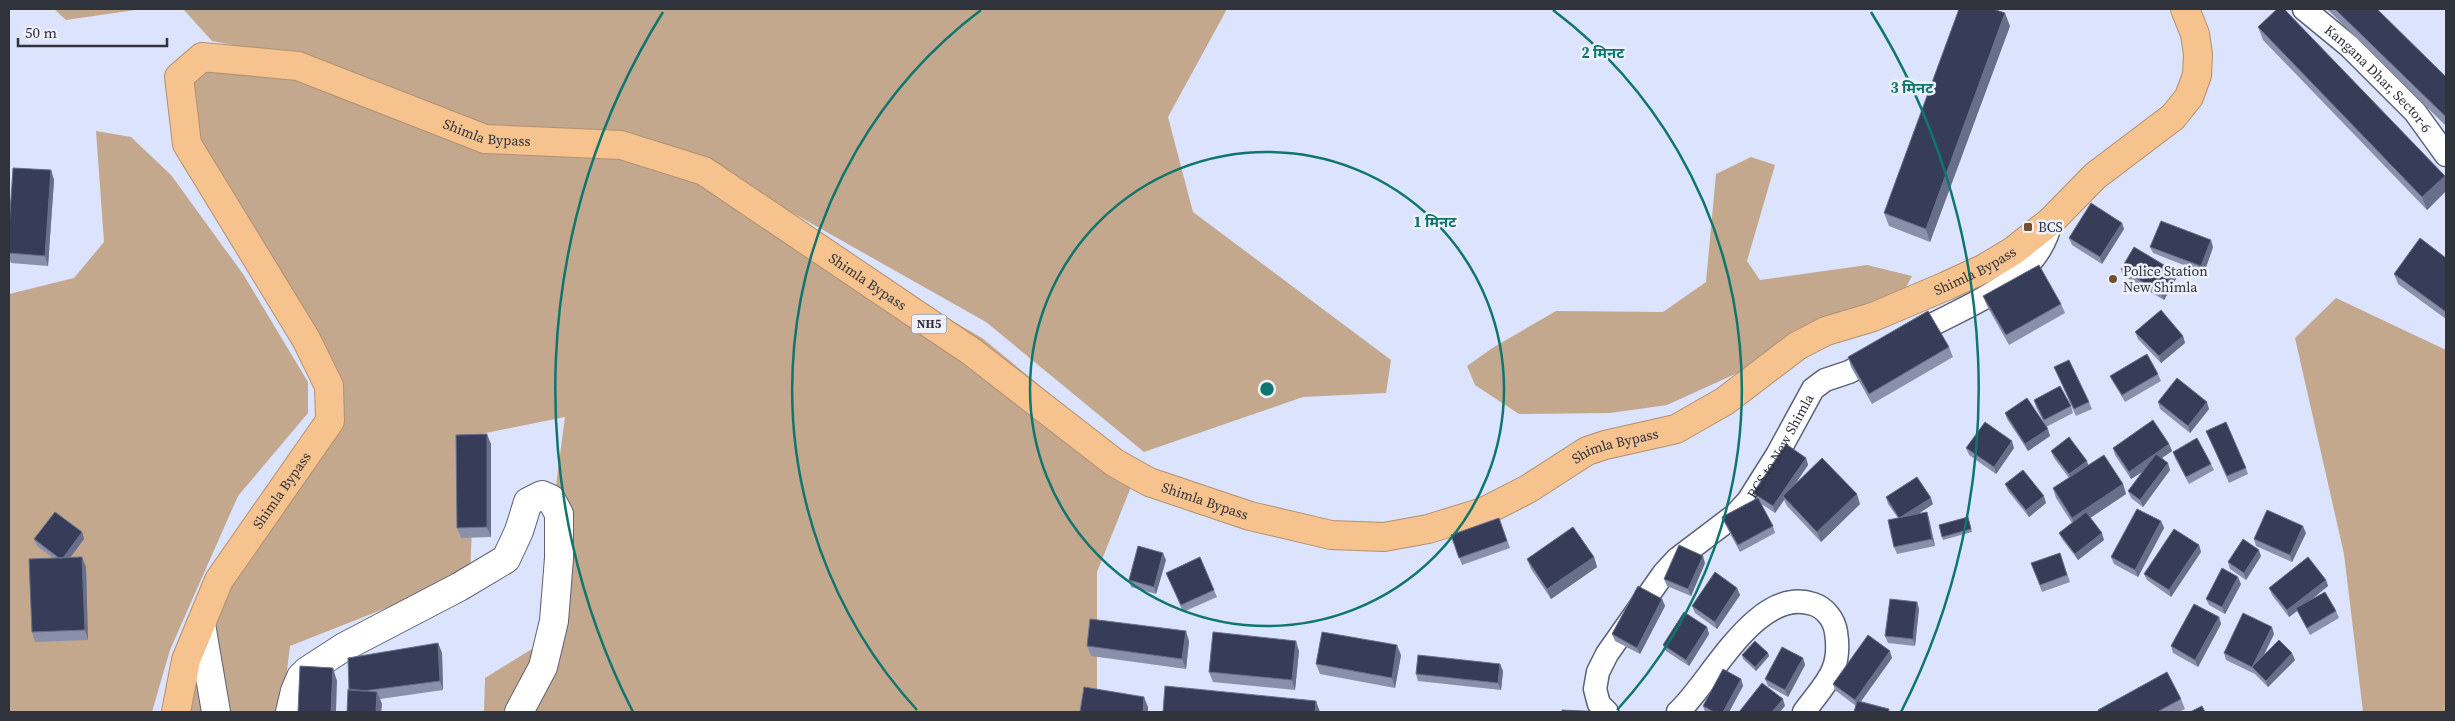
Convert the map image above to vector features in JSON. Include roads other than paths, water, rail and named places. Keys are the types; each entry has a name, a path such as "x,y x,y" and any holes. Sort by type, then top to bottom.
{"highway":[{"name":"Shimla Bypass","path":"176,712 186,660 219,580 330,421 329,386 306,339 187,144 180,76 202,57 298,66 485,139 621,145 704,170 972,352 1115,463 1149,482 1250,516 1331,535 1384,537 1428,529 1484,512 1528,489 1587,451 1605,444 1676,429 1725,401 1797,346 1826,331 1873,317 1983,269 2013,251 2051,221 2095,176 2173,117 2189,97 2197,75 2198,54 2195,34 2185,9"}],"street":[{"name":"Kangana Dhar, Sector-6","path":"2304,9 2349,46 2415,112 2446,155"},
{"name":"BCS to New Shimla","path":"1607,712 1599,704 1595,689 1598,672 1607,654 1664,573 1677,559 1734,515 1748,501 1777,455 1813,389 1824,380 1863,366 1910,336 2009,282 2039,254 2048,238 2051,221"},
{"path":"290,712 295,691 301,677 307,671 344,647 460,587 506,559 519,530 528,502 542,495 551,499 559,514 559,558 554,621 543,667 519,712"},
{"path":"1678,712 1715,666 1761,616 1791,602 1812,603 1825,610 1835,628 1839,650 1836,666 1804,712"},
{"path":"201,624 216,712"}],"place":[{"name":"BCS","path":"2028,227"},
{"name":"Police Station New Shimla","path":"2113,279"}]}
